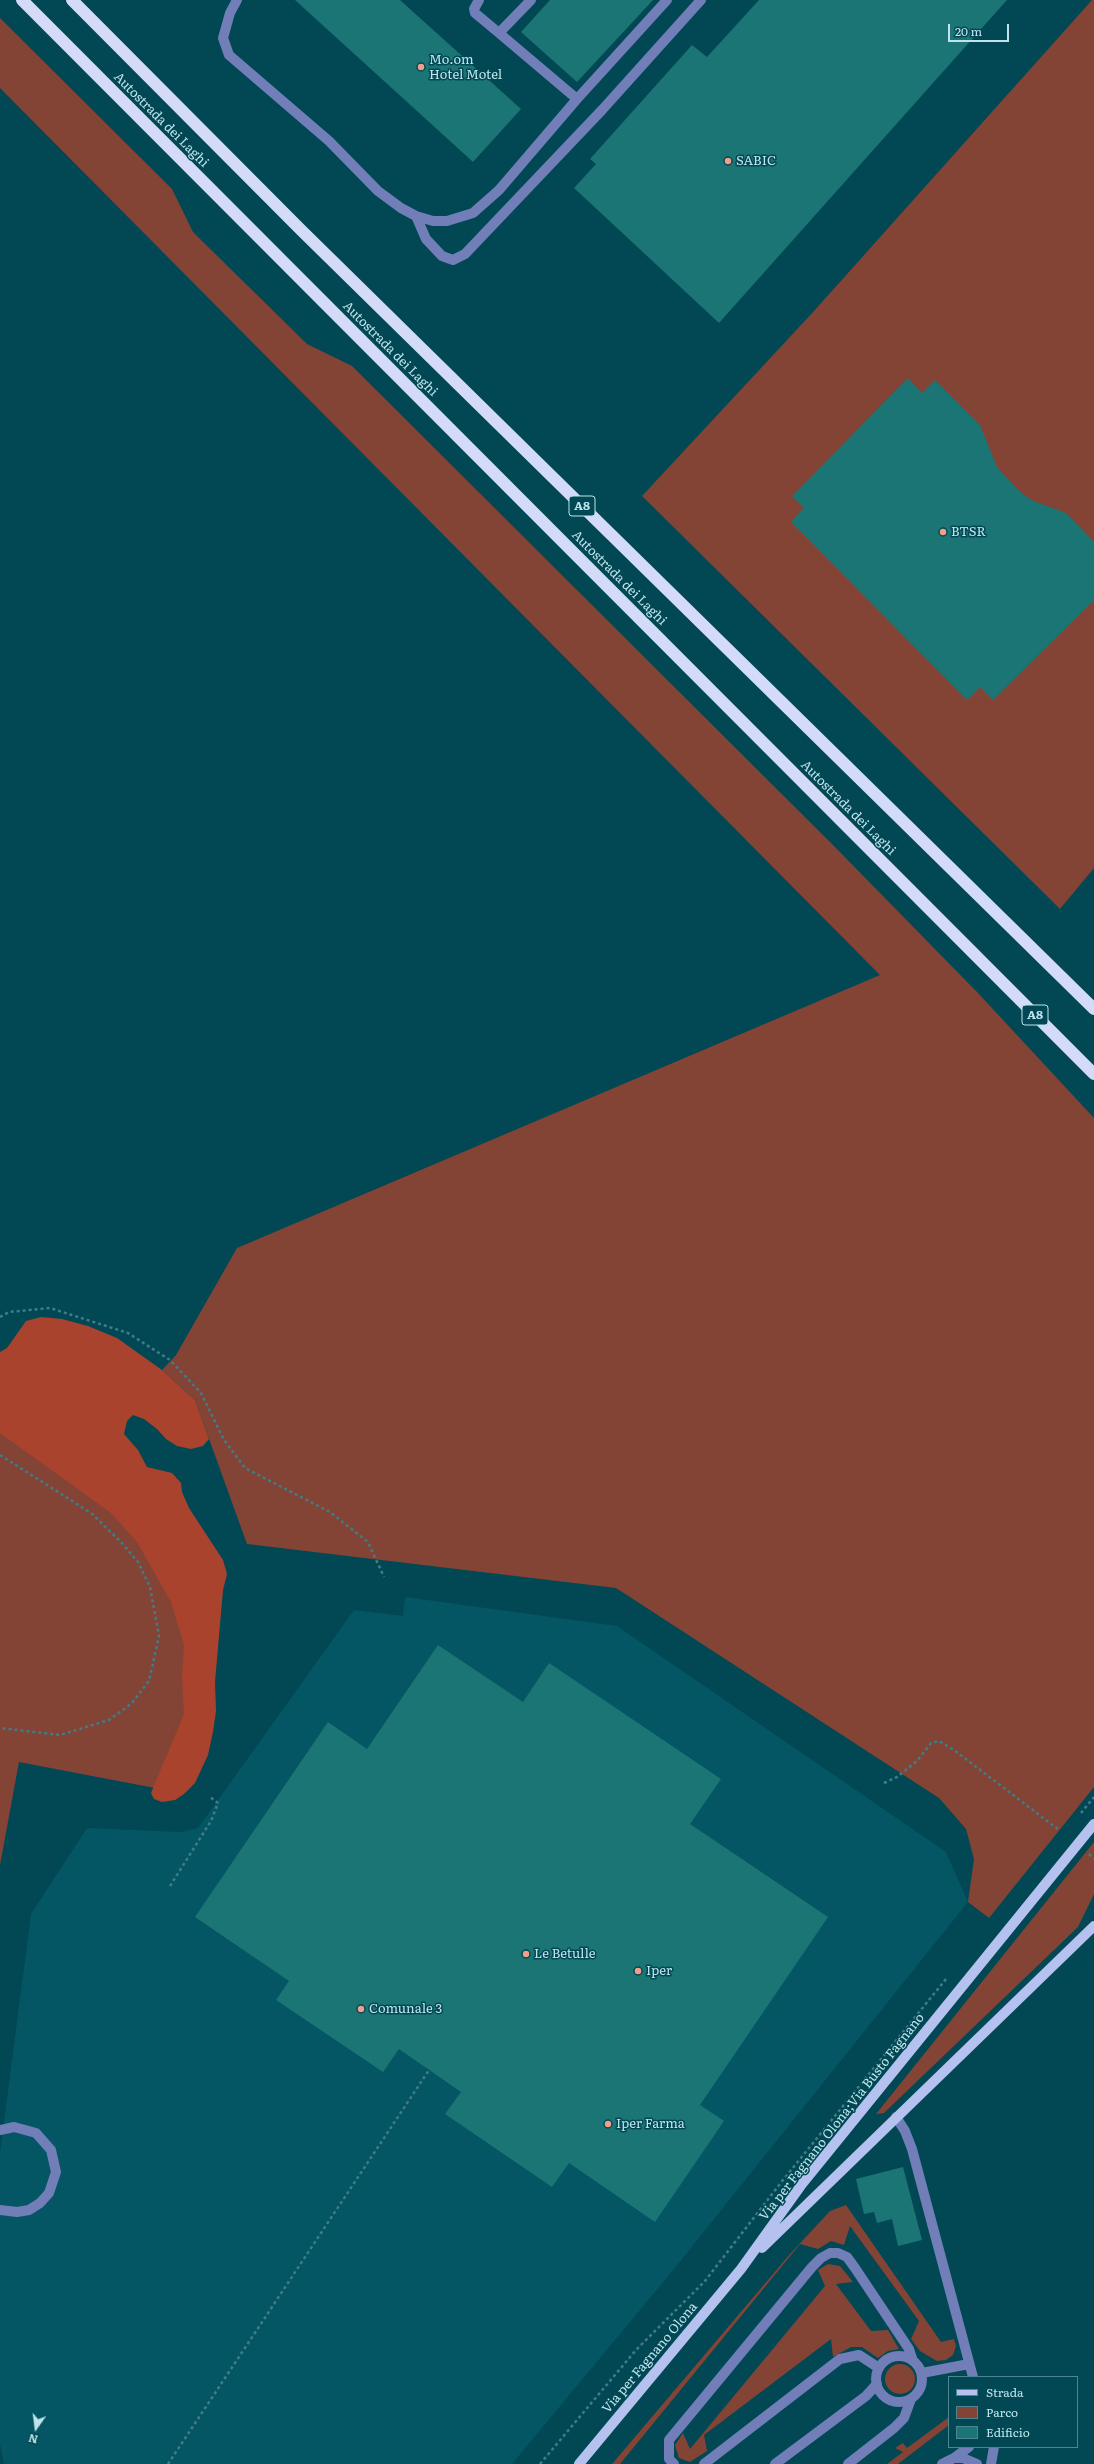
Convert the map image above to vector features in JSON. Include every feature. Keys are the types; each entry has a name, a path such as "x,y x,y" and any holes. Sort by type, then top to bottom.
{"highway":[{"name":"Autostrada dei Laghi","path":"22,0 1094,1074"},
{"name":"Autostrada dei Laghi","path":"72,0 301,230 1094,1009"}],"main road":[{"name":"Via per Fagnano Olona;Via Busto Fagnano","path":"741,2269 807,2178 1094,1824"},
{"name":"Via per Fagnano Olona;Via Busto Fagnano","path":"741,2269 1094,1926"},
{"name":"Via per Fagnano Olona","path":"579,2464 741,2269"}],"lane":[{"path":"237,0 230,13 223,38 229,55 330,141 378,191 416,216 433,221 447,221 473,213 484,205 577,99 667,0"},
{"path":"479,0 474,9 476,13 577,99"},
{"path":"499,33 531,0"},
{"path":"416,216 426,239 442,256 452,260 465,254 602,110 702,0"},
{"path":"896,2117 905,2131 912,2149 973,2376"},
{"path":"0,2130 14,2127 36,2133 51,2150 56,2172 49,2193 40,2203 29,2210 17,2212 0,2210"},
{"path":"672,2464 669,2459 669,2440 812,2267 821,2258 830,2253 838,2253 847,2257 909,2349 913,2361 922,2373 921,2388 911,2399 904,2418 894,2428 848,2464"},
{"path":"704,2464 840,2359 860,2355 879,2368"},
{"path":"911,2399 901,2402 892,2401 881,2393 877,2384 879,2368 884,2362 898,2356 913,2361"},
{"path":"922,2373 969,2364"},
{"path":"775,2464 866,2396 877,2384"},
{"path":"942,2464 954,2458 968,2448"},
{"path":"991,2464 994,2448"},
{"path":"954,2458 963,2458 977,2464"}],"path":[{"path":"0,1317 9,1312 50,1308 128,1333 170,1360 201,1393 224,1440 244,1468 330,1512 368,1542 384,1577"},
{"path":"0,1455 91,1513 121,1542 138,1562 150,1587 159,1636 149,1681 132,1703 109,1720 60,1735 0,1728"},
{"path":"884,1783 898,1777 918,1761 931,1743 939,1741 954,1750 1059,1830"},
{"path":"170,1886 211,1822 218,1803 210,1797"},
{"path":"1077,1818 1094,1797"},
{"path":"1087,1853 1094,1859"},
{"path":"540,2464 636,2350 705,2281 802,2156 950,1975"},
{"path":"168,2464 429,2070"}],"shaded area":[{"path":"41,1317 62,1319 88,1326 117,1338 162,1370 195,1400 209,1439 203,1446 191,1449 177,1446 166,1439 157,1429 144,1419 133,1415 127,1421 124,1434 138,1450 147,1467 172,1473 181,1483 182,1492 189,1508 223,1560 227,1574 223,1590 215,1682 216,1711 208,1755 195,1783 184,1794 175,1800 162,1802 154,1799 151,1793 184,1714 182,1677 184,1645 171,1602 137,1542 111,1513 0,1433 0,1352 7,1348 26,1321"},
{"path":"405,1597 617,1626 946,1852 968,1902 670,2274 512,2464 4,2464 0,2444 0,2153 31,1914 87,1828 181,1832 198,1828 354,1610 403,1616"}],"green space":[{"path":"1092,0 1094,0 1094,868 1060,909 642,496 814,311"},
{"path":"0,18 172,189 193,232 307,344 352,366 834,846 978,993 1094,1118 1094,1787 989,1918 968,1902 974,1859 966,1829 939,1798 616,1588 247,1544 195,1400 162,1370 176,1355 237,1248 880,975 0,88"},
{"path":"0,1413 118,1487 182,1622 195,1715 160,1789 19,1762 0,1865"},
{"path":"1094,1842 1094,1894 1078,1927 884,2113 876,2114"},
{"path":"846,2205 941,2342 954,2339 956,2346 953,2355 946,2360 937,2361 920,2351 911,2339 919,2321 850,2226 844,2245 831,2241 818,2249 800,2244 620,2464 612,2464 790,2254 830,2211"},
{"path":"828,2264 840,2266 853,2282 836,2284 871,2331 888,2330 899,2349 888,2351 878,2358 862,2347 851,2347 833,2357 831,2339 704,2435 707,2451 690,2462 679,2458 675,2445 683,2433 690,2449 825,2286 818,2270"},
{"path":"900,2364 911,2368 915,2379 911,2390 900,2394 889,2390 885,2379 889,2368"},
{"path":"948,2418 948,2426 898,2464 887,2464 903,2452 895,2448 903,2443 907,2448"}],"building":[{"name":"Mo.om Hotel Motel","path":"295,0 400,0 521,109 473,162"},
{"path":"550,0 653,0 577,82 521,32"},
{"name":"SABIC","path":"759,0 1007,0 719,323 574,188 596,164 590,159 692,45 707,57"},
{"name":"BTSR","path":"908,378 922,393 935,380 980,425 997,467 1018,490 1031,500 1066,513 1094,542 1094,600 993,700 980,687 967,700 791,522 804,508 792,496"},
{"name":"Le Betulle","path":"438,1645 523,1702 549,1663 721,1779 690,1824 828,1917 700,2105 724,2121 655,2222 569,2163 552,2187 445,2114 461,2092 399,2049 383,2072 276,2000 289,1981 195,1917 328,1722 367,1749"},
{"path":"903,2167 922,2240 898,2246 892,2219 877,2223 874,2212 864,2214 856,2179"}],"place":[{"name":"Mo.om Hotel Motel","path":"421,67"},
{"name":"SABIC","path":"728,161"},
{"name":"BTSR","path":"943,532"},
{"name":"Le Betulle","path":"526,1954"},
{"name":"Iper","path":"638,1971"},
{"name":"Comunale 3","path":"361,2009"},
{"name":"Iper Farma","path":"608,2124"}]}
